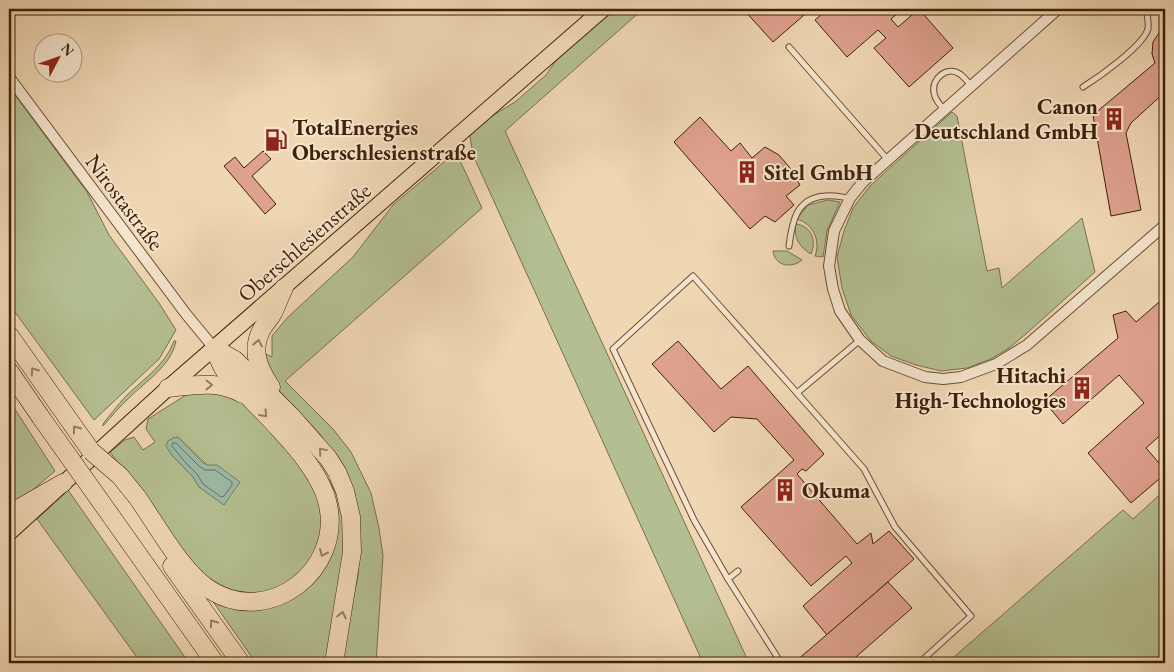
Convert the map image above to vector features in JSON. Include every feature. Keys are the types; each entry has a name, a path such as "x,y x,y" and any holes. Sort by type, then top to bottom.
{"highway":[{"path":"284,288 273,314 261,331 256,353 264,378 291,416"},
{"path":"9,335 91,451 198,580 218,594 244,601 267,600 285,593 308,577 320,560 328,542 330,524 326,498 308,464 224,369 214,348"},
{"path":"214,348 235,360 291,416 332,464 341,480 349,507 353,540 352,561 334,663"},
{"path":"9,371 38,422 215,663"},
{"path":"168,388 212,384 231,388 248,397"},
{"path":"9,390 38,422"},
{"path":"9,514 63,483"},
{"path":"132,500 241,663"}],"main road":[{"name":"Oberschlesienstraße","path":"9,533 168,388 603,9"}],"street":[{"path":"1058,9 863,182 850,198 834,231 829,266 832,288 840,311 860,340 883,361 925,377 943,379 961,377 996,364 1027,345 1165,225"},
{"name":"Nirostastraße","path":"9,77 186,314 214,348"}],"lane":[{"path":"1083,87 1098,78 1137,45 1148,28 1146,9"},
{"path":"789,47 888,160"},
{"path":"945,110 935,98 933,92 934,83 939,76 953,71 960,74 971,86"},
{"path":"789,246 792,226 797,211 809,200 825,196 850,198"},
{"path":"781,663 728,579 694,520 613,349 693,276 864,469 896,527 971,616 918,663"},
{"path":"797,392 860,340"},
{"path":"728,579 738,571"}],"shaded area":[{"path":"613,9 643,9 505,131 749,663 703,663 473,155 470,136 484,121 515,102 546,75 559,56"},
{"path":"9,87 87,192 109,235 159,303 176,330 159,359 94,420 9,304"},
{"path":"952,112 957,116 987,271 999,268 1002,288 1082,218 1095,272 1009,348 991,359 967,368 941,371 891,356 871,341 851,315 842,288 837,257 853,208 870,186"},
{"path":"456,152 482,208 285,381 333,429 351,452 371,493 379,528 383,556 376,663 342,663 344,641 358,576 359,558 342,466 320,434 271,382 261,352 272,357 272,336 288,317 353,257 393,205"},
{"path":"828,200 840,202 827,231 823,257 815,256 817,244 814,233 803,221 797,219 808,205"},
{"path":"796,224 806,228 813,239 811,254 798,242 795,229"},
{"path":"773,251 787,251 802,260 789,265 780,263 774,256"},
{"path":"174,341 176,341 169,358 103,426 125,397 153,372 165,358"},
{"path":"202,390 225,393 243,402 296,461 314,486 321,506 322,518 322,529 315,550 294,577 271,591 250,593 230,589 207,577 195,567 110,452 125,440 134,437 143,450 155,442 146,429 148,419 189,393","holes":["178,437 207,465 199,487 193,477 171,454 173,438"]},
{"path":"9,400 55,471 21,500 9,507"},
{"path":"306,448 336,494 342,511 345,529 346,548 343,587 330,663 256,663 207,593 275,601 333,537"},
{"path":"68,490 189,663 141,663 37,519"},
{"path":"1165,490 1165,652 1148,663 947,663 1123,510 1133,519"}],"water":[{"path":"178,437 202,462 207,465 217,465 240,482 224,505 199,487 193,477 171,454 166,446 168,441"}],"building":[{"path":"743,9 811,9 773,42"},
{"path":"828,9 894,9 898,13 891,19 898,27 919,9 953,48 909,87 874,48 886,38 878,30 847,57 815,20"},
{"name":"Canon Deutschland GmbH","path":"1165,24 1165,92 1131,123 1126,133 1141,210 1111,216 1093,115 1155,63 1152,54 1153,42"},
{"name":"Sitel GmbH","path":"700,117 731,151 740,143 752,158 765,147 779,155 790,168 800,185 786,196 794,205 775,222 765,216 750,229 674,142"},
{"path":"263,151 271,159 252,176 276,204 265,214 224,166 235,157 244,168"},
{"name":"Hitachi High-Technologies","path":"1165,297 1165,431 1146,448 1165,470 1165,474 1131,503 1088,453 1144,403 1119,375 1063,424 1044,401 1118,338 1113,315 1126,311 1136,322"},
{"name":"Okuma","path":"678,341 721,389 748,366 824,454 806,471 802,469 797,474 857,544 871,533 873,544 889,531 914,559 827,635 803,606 852,563 846,556 811,586 741,507 794,460 757,419 731,417 714,432 652,364"},
{"path":"888,582 912,608 849,663 799,663 796,661"}],"place":[{"name":"Canon Deutschland GmbH","path":"1114,119"},
{"name":"TotalEnergies Oberschlesienstraße","path":"276,140"},
{"name":"Sitel GmbH","path":"747,172"},
{"name":"Hitachi High-Technologies","path":"1082,388"},
{"name":"Okuma","path":"785,490"}]}
